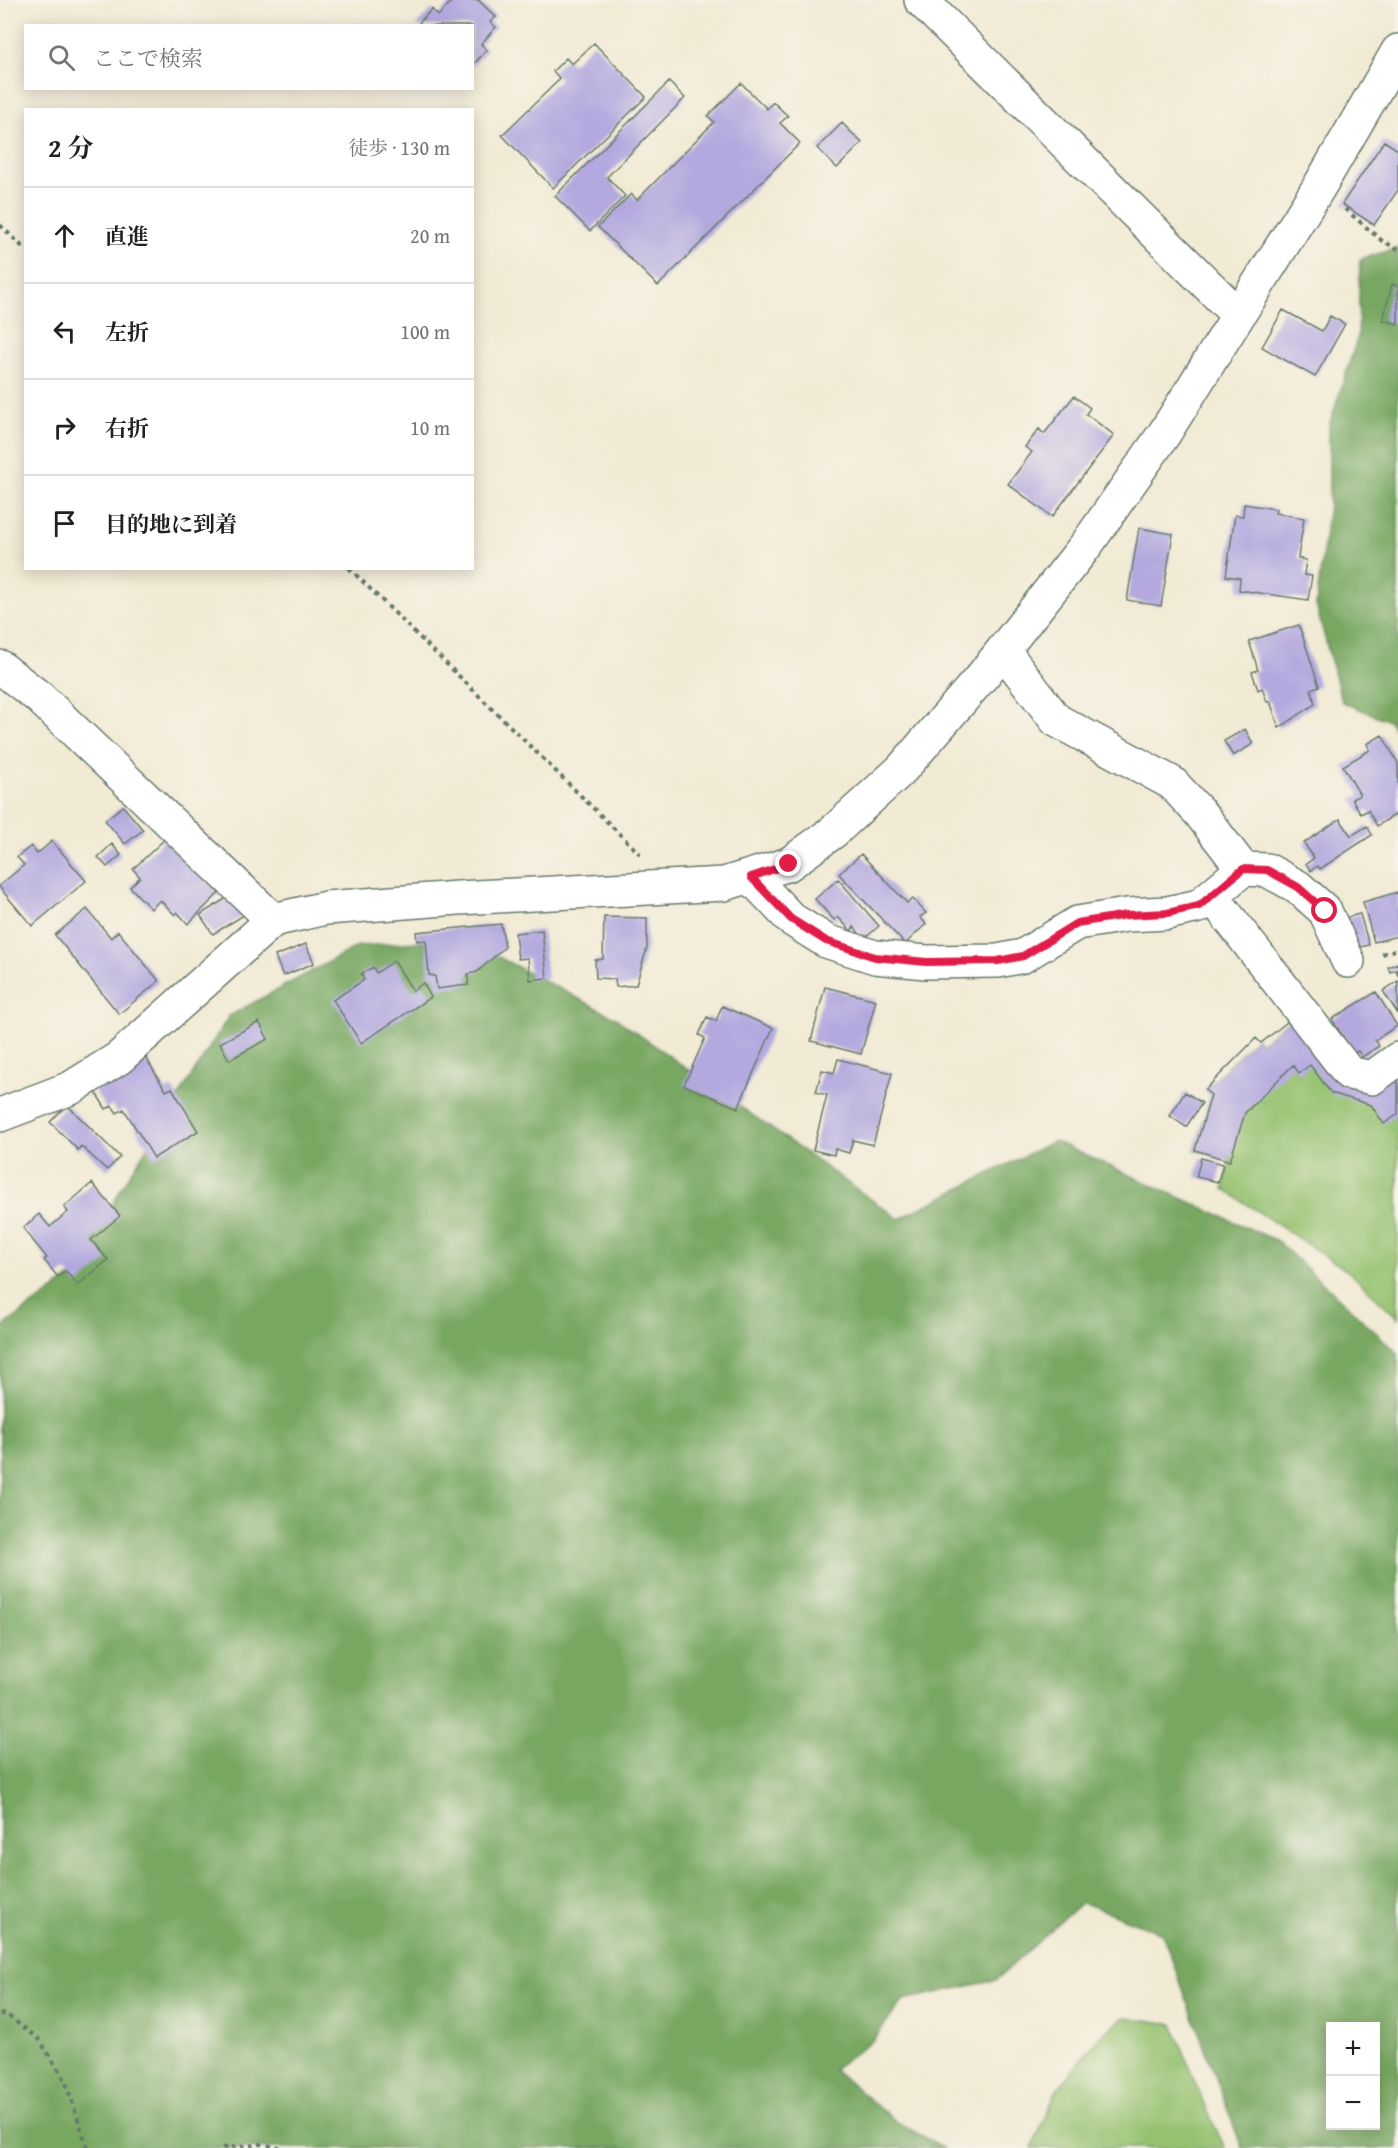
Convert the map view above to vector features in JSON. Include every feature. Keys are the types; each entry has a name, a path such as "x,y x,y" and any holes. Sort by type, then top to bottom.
{"street":[{"path":"921,0 1238,315"},
{"path":"0,1115 71,1088 119,1058 273,920 326,908 458,898 724,884 789,864 833,832 901,770 1003,650 1087,544 1164,434 1319,187 1398,51"},
{"path":"1003,650 1056,720 1172,783 1200,813 1243,869"},
{"path":"0,667 40,698 273,920"},
{"path":"751,877 791,919 826,941 875,957 926,962 998,961 1023,956 1077,923 1127,915 1167,913 1199,906 1243,869 1267,870 1298,887 1325,911 1348,961"},
{"path":"1212,896 1349,1073 1372,1077 1398,1059"}],"path":[{"path":"1319,187 1381,240 1398,249"},
{"path":"0,225 24,248"},
{"path":"351,570 675,888"},
{"path":"0,2014 7,2015 39,2039 65,2080 86,2144 90,2148"},
{"path":"223,2148 262,2144 280,2148"}],"green space":[{"path":"1398,248 1398,733 1389,721 1342,702 1316,605 1329,505 1329,426 1358,336 1360,259"},
{"path":"464,939 614,1017 899,1219 1054,1141 1277,1241 1398,1353 1398,2148 1242,2148 1162,1933 1082,1902 996,1980 904,2000 871,2042 833,2069 897,2122 944,2148 0,2148 0,1329 75,1274 121,1189 229,1016 358,946"},
{"path":"1292,1018 1343,1083 1398,1073 1398,1318 1349,1272 1224,1189 1230,1161 1195,1150 1211,1095 1205,1090 1256,1038 1261,1043"},
{"path":"1124,2017 1173,2024 1199,2093 1225,2148 1032,2148 1056,2092 1098,2038"}],"building":[{"path":"453,0 478,0 496,17 490,22 496,27 481,44 487,50 474,64 474,24 418,24 432,9 438,16"},
{"path":"594,43 646,97 553,188 502,135 560,79 553,71 566,58 572,64"},
{"path":"669,82 685,98 607,177 625,196 590,231 555,196"},
{"path":"741,83 767,109 773,102 788,116 780,123 800,143 658,286 598,227 631,194 637,200 714,122 708,116"},
{"path":"842,123 862,143 837,168 817,148"},
{"path":"1384,141 1398,150 1398,190 1374,225 1342,204"},
{"path":"1392,284 1398,286 1398,324 1383,320"},
{"path":"1283,310 1322,331 1330,316 1345,324 1315,377 1262,347"},
{"path":"1074,396 1090,408 1086,414 1114,435 1052,517 1008,484 1032,452 1025,447 1039,429 1044,434"},
{"path":"1244,504 1276,509 1275,513 1304,518 1298,558 1306,560 1304,575 1312,576 1308,600 1239,590 1240,578 1226,576 1235,515 1243,516"},
{"path":"1139,528 1173,534 1161,606 1127,600"},
{"path":"1299,625 1319,686 1311,689 1315,704 1279,728 1270,701 1267,702 1262,688 1258,690 1252,672 1258,670 1249,641"},
{"path":"1245,729 1253,744 1233,756 1224,741"},
{"path":"1382,735 1398,763 1398,813 1377,826 1368,810 1361,814 1352,799 1360,795 1343,766 1370,750 1367,744"},
{"path":"123,806 143,830 125,844 105,820"},
{"path":"1340,819 1351,836 1367,826 1372,835 1320,869 1317,866 1311,871 1306,864 1314,858 1304,843"},
{"path":"167,837 219,893 188,924 177,912 175,915 160,900 151,909 130,887 140,877 133,869"},
{"path":"52,841 86,881 32,926 0,888 0,885 24,865 17,857 31,846 37,854"},
{"path":"112,844 121,855 107,867 98,857"},
{"path":"861,854 907,903 913,899 926,913 920,917 926,924 905,944 839,874"},
{"path":"838,879 879,926 864,939 854,927 851,931 838,917 834,920 815,899"},
{"path":"1398,892 1398,936 1374,942 1363,902"},
{"path":"231,895 244,915 213,934 200,915"},
{"path":"87,909 111,938 118,931 159,981 119,1014 55,935"},
{"path":"1360,914 1369,945 1353,949 1344,918"},
{"path":"604,917 647,918 647,948 636,985 616,987 615,979 596,978 595,960 603,959"},
{"path":"501,924 505,947 477,972 468,974 468,985 437,989 435,976 429,975 426,940 417,941 416,932"},
{"path":"542,930 547,978 530,980 528,958 518,959 515,933"},
{"path":"306,944 314,963 283,976 275,956"},
{"path":"394,961 413,991 423,983 431,997 361,1043 333,1000 364,980 361,974 373,967 376,973"},
{"path":"1398,963 1398,976 1396,970 1390,972 1388,967"},
{"path":"1398,981 1398,1014 1383,991"},
{"path":"825,987 876,1000 861,1054 811,1041"},
{"path":"1376,992 1397,1026 1375,1040 1379,1046 1362,1057 1358,1051 1353,1053 1332,1019"},
{"path":"722,1006 773,1028 738,1108 684,1085 705,1038 699,1035 707,1017 716,1021"},
{"path":"1292,1018 1343,1083 1398,1073 1398,1114 1384,1124 1371,1105 1331,1093 1310,1065 1299,1073 1293,1065 1245,1113 1230,1161 1195,1150 1211,1095 1205,1090 1256,1038 1261,1043"},
{"path":"259,1022 268,1039 229,1060 220,1043"},
{"path":"146,1058 166,1091 172,1088 198,1131 154,1158 124,1109 117,1113 112,1106 106,1109 94,1090"},
{"path":"838,1059 892,1073 873,1145 853,1140 849,1153 835,1149 834,1155 813,1150 827,1095 816,1092 822,1070 834,1073"},
{"path":"1185,1092 1202,1103 1186,1127 1170,1116"},
{"path":"67,1105 120,1157 107,1170 81,1146 78,1150 50,1122"},
{"path":"1201,1158 1223,1164 1218,1182 1196,1177"},
{"path":"92,1183 120,1216 91,1240 108,1260 78,1285 66,1271 58,1277 44,1260 47,1258 23,1228 39,1214 50,1227 68,1212 64,1207"}],"route":[{"path":"789,864 751,877 791,919 826,941 875,957 926,962 998,961 1023,956 1077,923 1127,915 1167,913 1199,906 1243,869 1267,870 1298,887 1325,911"}]}
